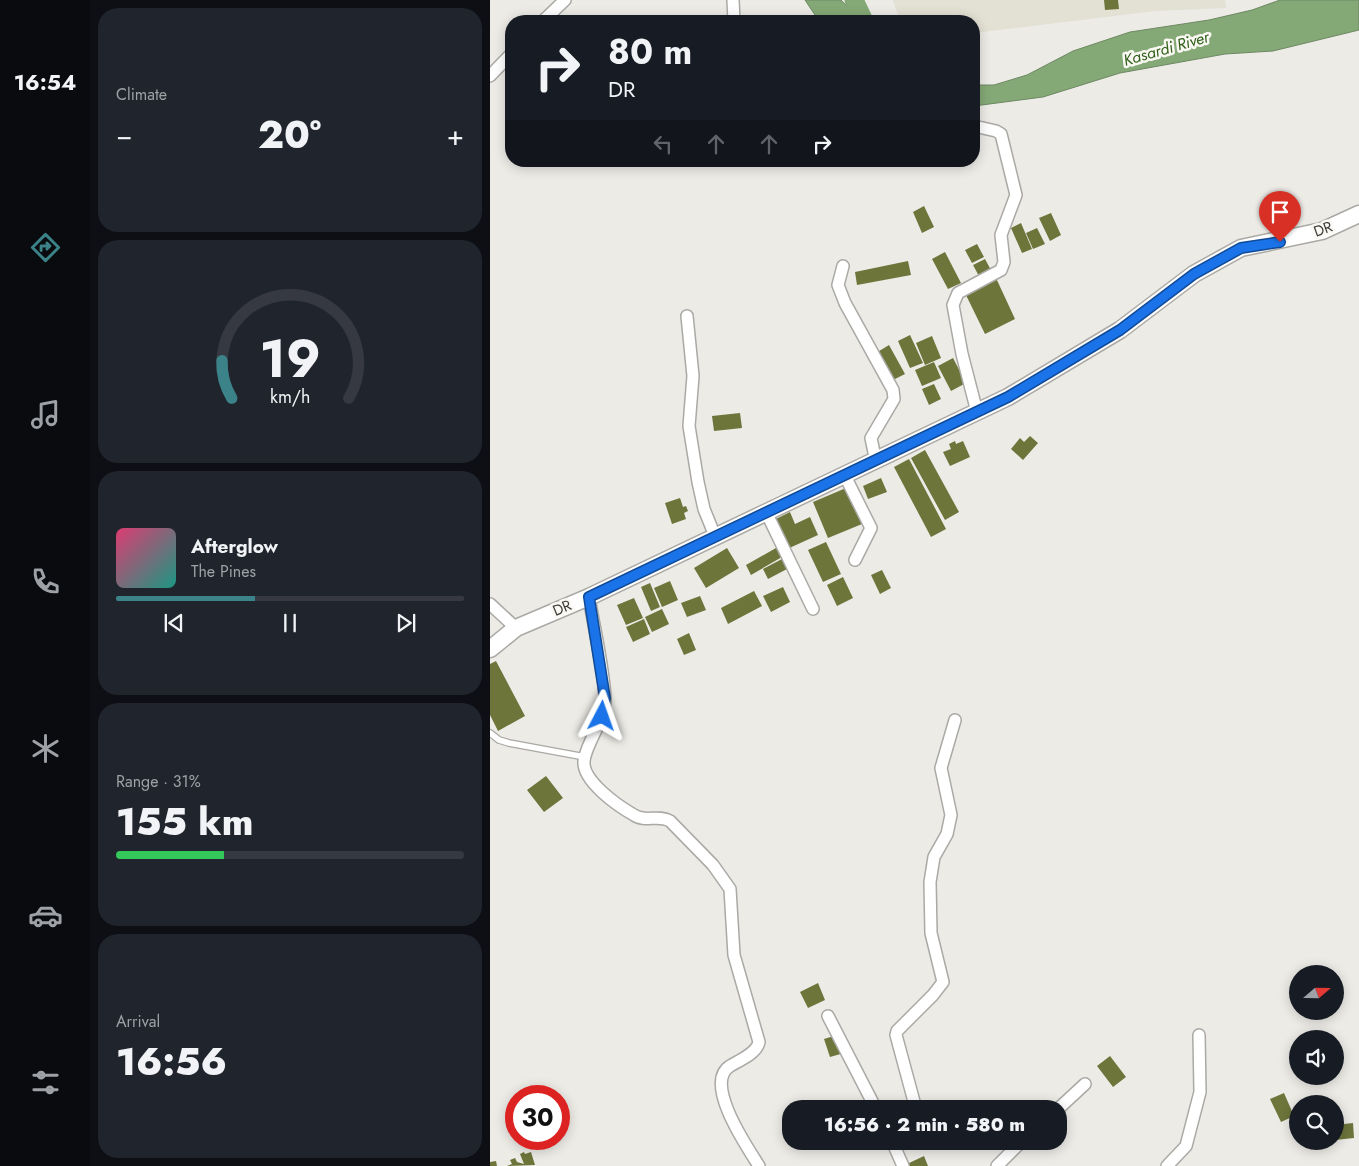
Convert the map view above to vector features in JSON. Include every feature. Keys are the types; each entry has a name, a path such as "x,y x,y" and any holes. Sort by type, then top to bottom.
{"street":[{"path":"550,15 566,0"},
{"path":"733,0 734,15"},
{"path":"490,76 505,60"},
{"path":"977,412 962,354 953,305 954,297 1001,270 1004,262 1001,234 1016,195 1001,134 996,130 980,127"},
{"name":"DR","path":"490,649 516,628 589,597 766,512 876,462 1008,397 1120,330 1194,274 1241,248 1322,231 1359,214"},
{"path":"843,266 838,285 845,303 893,390 894,399 871,438 876,462"},
{"path":"687,316 693,376 689,426 704,509 715,536"},
{"path":"846,476 871,528 855,560"},
{"path":"766,512 813,609"},
{"path":"589,597 605,698 602,716 584,762 588,775 600,790 637,818 650,819 661,817 670,821 713,865 730,889 734,955 759,1042 754,1051 723,1072 722,1080 730,1119 759,1166"},
{"path":"490,604 516,628"},
{"path":"914,1100 896,1030 933,995 943,982 931,933 930,882 934,857 947,834 951,815 941,768 955,720"},
{"path":"828,1016 871,1100"},
{"path":"1167,1166 1186,1146 1200,1092 1199,1036"},
{"path":"1067,1101 1085,1084"},
{"path":"896,1150 903,1166"},
{"path":"997,1166 1013,1150"}],"lane":[{"path":"490,733 499,740 509,743 585,757"}],"shaded area":[{"path":"893,0 1225,0 1226,8 1155,11 980,32 980,15 898,15"}],"water":[{"path":"805,0 841,0 855,15 815,15"},
{"path":"1280,0 1359,0 1359,30 1273,51 1225,54 1120,73 1043,97 980,105 980,85 994,85 1027,75 1073,51 1130,32 1209,20 1252,10"}],"building":[{"path":"1104,0 1118,0 1119,9 1105,10"},
{"path":"924,206 934,227 922,233 913,212"},
{"path":"1051,213 1061,235 1050,241 1039,218"},
{"path":"1021,223 1032,249 1022,253 1011,228"},
{"path":"1037,228 1045,244 1033,249 1026,233"},
{"path":"977,244 984,257 972,263 965,250"},
{"path":"945,252 961,283 948,289 932,259"},
{"path":"985,259 992,272 980,278 973,265"},
{"path":"908,261 911,275 857,285 855,272"},
{"path":"996,278 1015,319 985,334 965,293"},
{"path":"910,335 923,363 910,368 898,341"},
{"path":"932,336 941,358 925,365 916,343"},
{"path":"889,345 905,374 891,381 876,353"},
{"path":"953,358 966,383 951,391 938,366"},
{"path":"934,362 941,378 922,386 915,370"},
{"path":"934,384 941,399 929,405 922,389"},
{"path":"740,413 742,428 714,431 712,416"},
{"path":"1030,436 1038,443 1023,460 1011,449 1020,438 1024,442"},
{"path":"955,441 956,444 963,441 970,457 950,466 943,452 951,449 949,444"},
{"path":"925,450 959,512 945,520 911,458"},
{"path":"909,459 946,529 931,537 894,467"},
{"path":"881,478 887,492 868,499 863,486"},
{"path":"846,488 862,524 828,538 813,502"},
{"path":"680,498 683,507 686,506 688,511 684,513 686,519 672,524 665,503"},
{"path":"790,512 795,524 810,517 818,535 785,550 772,521"},
{"path":"826,542 841,574 823,582 808,550"},
{"path":"727,548 739,568 706,588 694,568"},
{"path":"776,548 782,557 751,575 746,565"},
{"path":"782,559 787,569 768,579 763,569"},
{"path":"882,570 891,588 880,594 871,575"},
{"path":"843,577 853,598 837,606 827,585"},
{"path":"670,581 678,600 662,607 654,588"},
{"path":"650,583 660,607 651,611 641,587"},
{"path":"783,587 790,602 771,612 763,596"},
{"path":"754,591 762,606 728,624 721,608"},
{"path":"700,596 706,610 687,617 681,603"},
{"path":"634,598 643,618 626,625 617,605"},
{"path":"662,609 669,624 652,632 645,617"},
{"path":"644,619 650,634 633,642 626,627"},
{"path":"689,633 696,650 684,655 677,639"},
{"path":"496,661 525,716 498,731 490,715 490,664"},
{"path":"546,776 563,798 544,812 527,790"},
{"path":"818,983 825,1000 808,1008 800,992"},
{"path":"837,1035 844,1053 830,1057 824,1039"},
{"path":"1110,1056 1126,1077 1113,1087 1097,1066"},
{"path":"1284,1093 1289,1104 1289,1118 1281,1122 1270,1099"},
{"path":"1353,1123 1354,1138 1344,1139 1344,1124"},
{"path":"524,1152 525,1154 531,1152 535,1165 507,1166 512,1164 510,1160 515,1158 517,1162 524,1164 520,1154"},
{"path":"924,1156 928,1166 908,1166 907,1164"},
{"path":"496,1161 497,1166 490,1166 490,1162"}],"waterway":[{"name":"Kasardi River","path":"854,0 861,15"}],"route":[{"path":"602,716 605,698 589,597 685,550 876,462 1008,397 1120,330 1194,274 1241,248 1280,242"}]}
